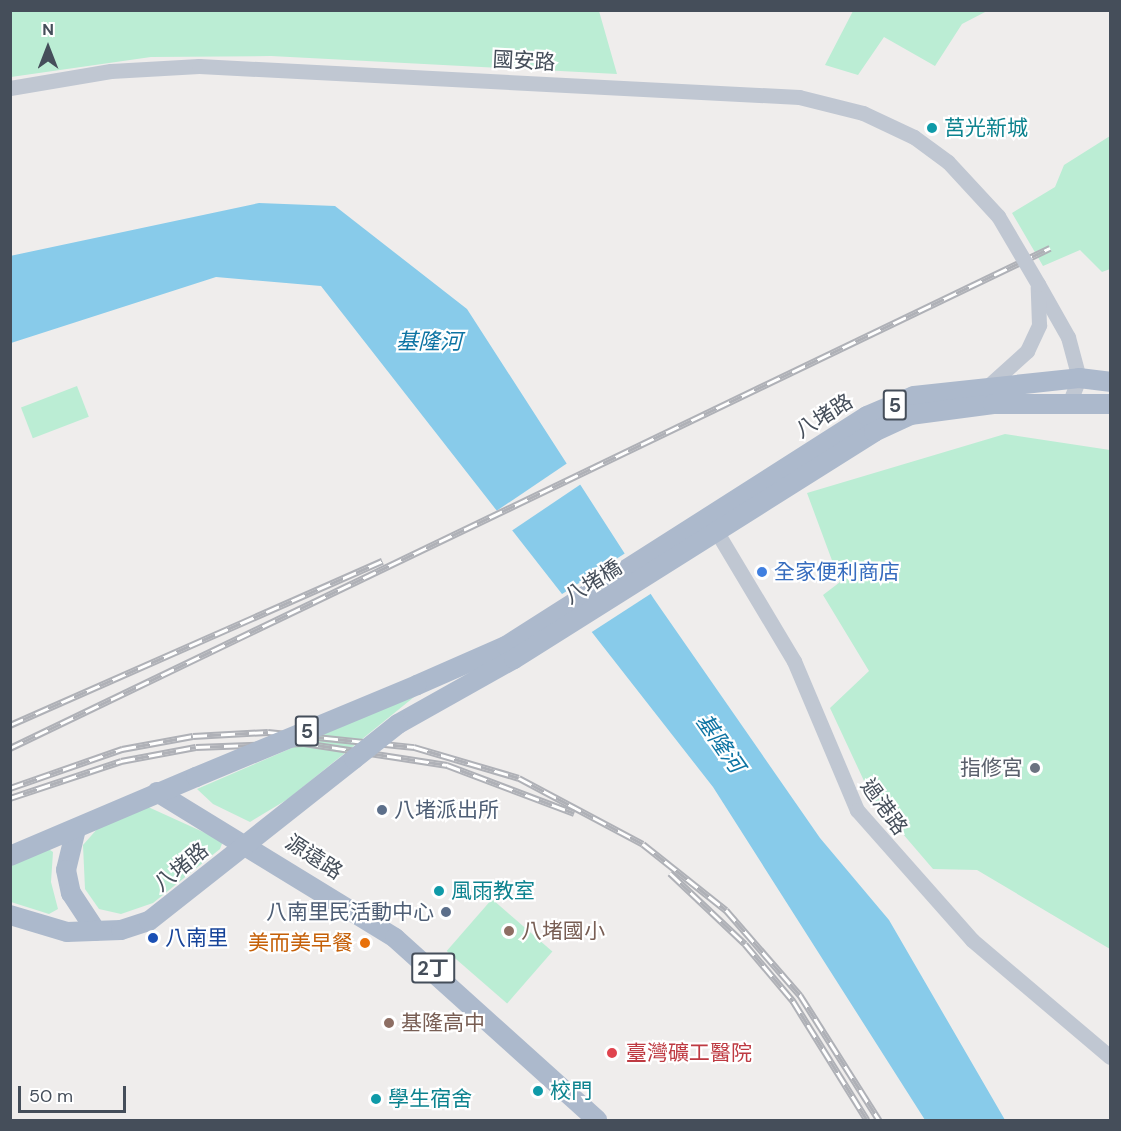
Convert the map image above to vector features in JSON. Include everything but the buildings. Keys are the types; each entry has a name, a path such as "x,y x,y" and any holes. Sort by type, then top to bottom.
{"main road":[{"name":"八堵路","path":"713,526 867,416 914,396 1079,378 1110,382"},
{"name":"八堵路","path":"693,538 874,432 910,415 993,404 1070,402 1110,404"},
{"name":"八堵橋","path":"510,653 693,538"},
{"name":"八堵路","path":"10,915 67,932 96,931 149,921 398,724 510,653"},
{"name":"5","path":"10,856 156,792 417,685 510,653"},
{"name":"源遠路","path":"156,792 248,843 422,958 597,1120"},
{"path":"76,829 66,870 71,893 96,931"}],"street":[{"name":"國安路","path":"10,88 111,71 199,66 799,97 863,112 908,133 948,162 998,216 1038,284"},
{"path":"1038,284 1068,337 1079,378 1070,402"},
{"path":"987,387 1027,351 1039,325 1038,284"},
{"name":"過港路","path":"713,526 799,672 857,810 972,940 1110,1057"}],"green space":[{"path":"10,11 599,11 617,74 271,56 151,57 11,77"},
{"path":"853,11 987,11 962,24 935,66 884,37 858,75 825,65"},
{"path":"1110,136 1110,269 1102,272 1080,250 1043,266 1012,213 1055,187 1064,165"},
{"path":"77,386 89,417 33,438 21,408"},
{"path":"1005,434 1110,450 1110,949 977,870 933,869 872,798 830,708 869,671 823,595 840,582 807,493"},
{"path":"419,693 288,799 250,822 213,804 197,789"},
{"path":"146,806 223,841 220,849 153,903 121,914 99,909 85,889 83,845 98,828"},
{"path":"47,848 53,852 51,882 58,909 49,914 11,902 10,864"},
{"path":"492,899 552,951 507,1004 447,951"}],"water":[{"name":"基隆河","path":"259,203 335,206 467,309 654,599 820,838 889,920 1005,1120 925,1120 713,787 321,286 216,277 11,343 10,256"}],"pier":[{"path":"569,462 583,483 507,534 493,513"},
{"path":"627,552 653,592 585,636 559,596"}],"railway":[{"path":"10,748 1050,248"},
{"path":"10,725 382,561"},
{"path":"10,788 122,749 193,736 268,732 414,747 519,778 643,844 726,910 800,995 879,1120"},
{"path":"10,798 121,761 196,747 304,743 447,765 574,813"},
{"path":"670,873 745,944 793,1001 867,1120"}],"place":[{"name":"莒光新城","path":"932,128"},
{"name":"全家便利商店","path":"762,572"},
{"name":"指修宮","path":"1035,768"},
{"name":"八堵派出所","path":"382,810"},
{"name":"風雨教室","path":"439,891"},
{"name":"八南里民活動中心","path":"446,912"},
{"name":"八堵國小","path":"509,931"},
{"name":"八南里","path":"153,938"},
{"name":"美而美早餐","path":"365,943"},
{"name":"基隆高中","path":"389,1023"},
{"name":"臺灣礦工醫院","path":"612,1053"},
{"name":"校門","path":"538,1091"},
{"name":"學生宿舍","path":"376,1099"}]}
